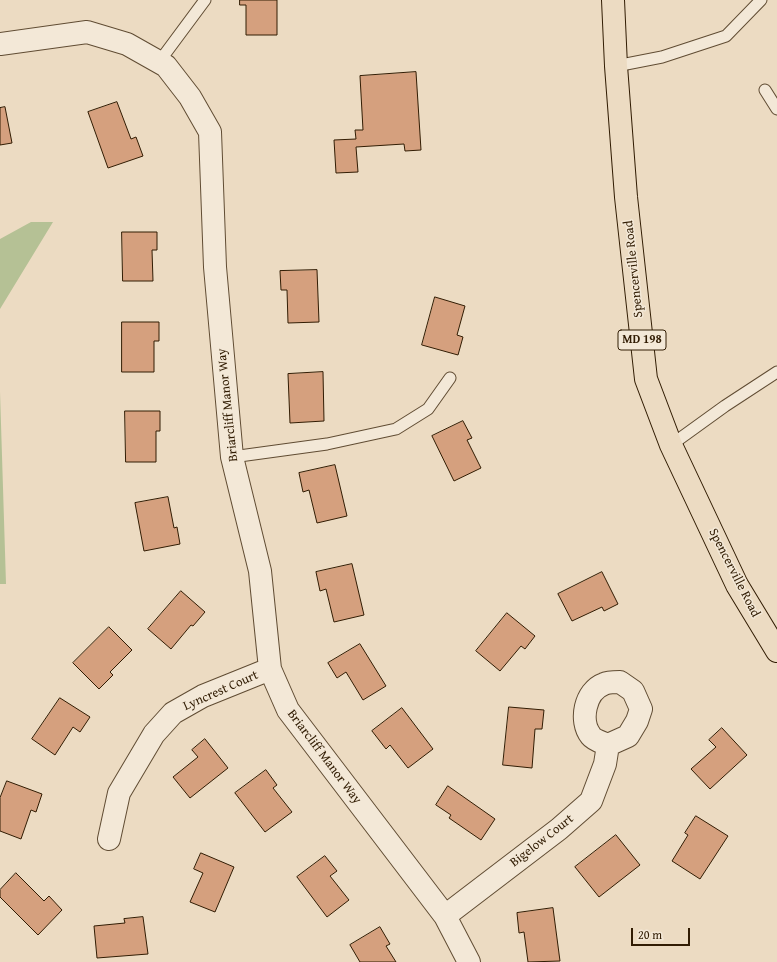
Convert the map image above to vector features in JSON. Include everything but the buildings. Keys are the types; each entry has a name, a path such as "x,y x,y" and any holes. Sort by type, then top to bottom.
{"main road":[{"name":"Spencerville Road","path":"613,0 616,66 626,197 646,379 671,445 737,585 777,651"}],"street":[{"name":"Briarcliff Manor Way","path":"0,44 87,32 127,44 166,66 190,97 210,132 215,267 232,457 260,571 270,669 288,710 445,916 469,962"},
{"name":"Lyncrest Court","path":"109,839 119,793 154,734 173,713 204,696 270,669"},
{"name":"Bigelow Court","path":"445,916 591,802 605,764 608,745"}],"lane":[{"path":"159,62 205,0"},
{"path":"616,66 662,57 726,36 761,0"},
{"path":"765,90 777,109"},
{"path":"671,445 725,406 777,372"},
{"path":"232,457 327,444 396,429 428,409 450,378"}],"green space":[{"path":"31,222 53,222 0,309 0,239"},
{"path":"0,392 6,584 0,584"}]}
